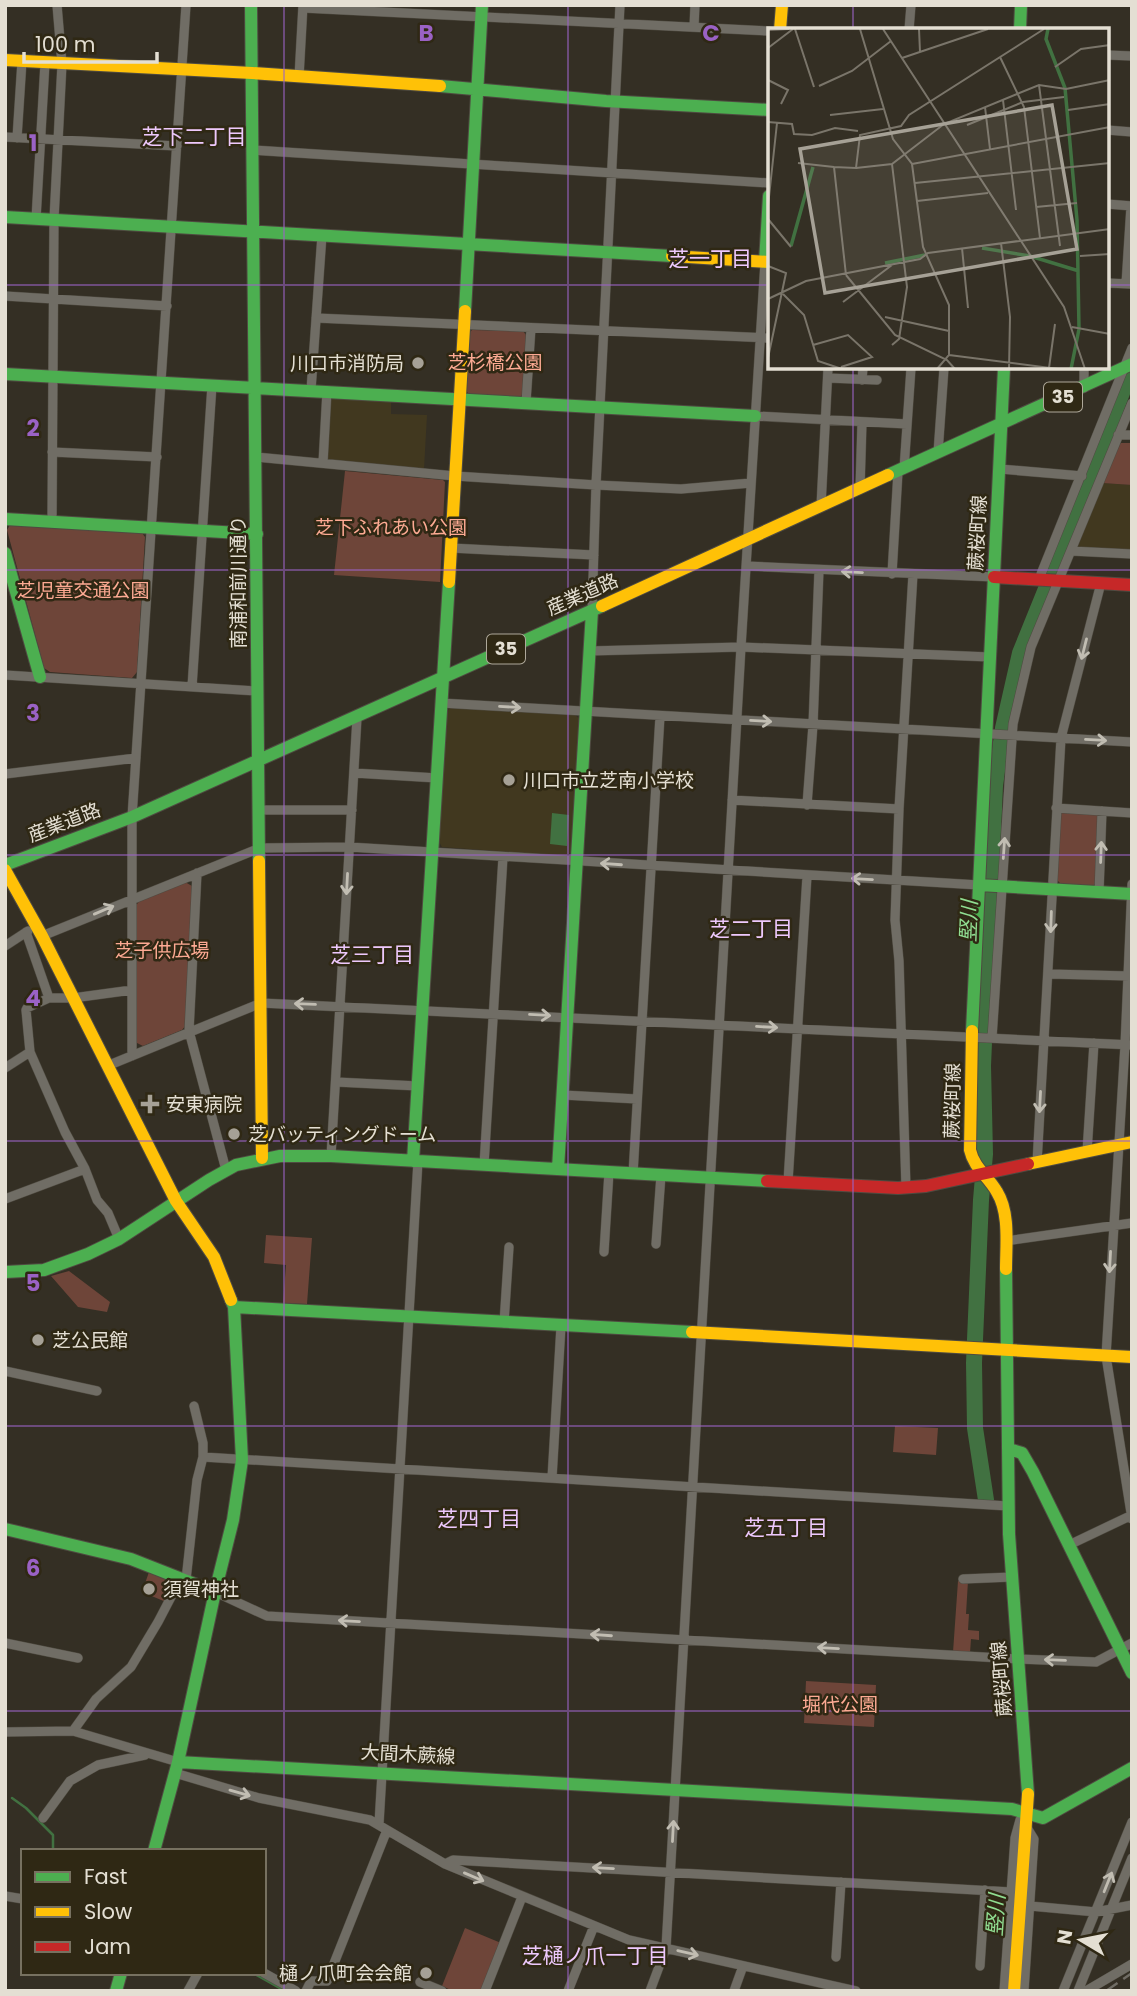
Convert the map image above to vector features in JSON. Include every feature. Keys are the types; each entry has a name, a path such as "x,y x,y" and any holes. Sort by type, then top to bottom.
{"street":[{"path":"52,522 54,219 62,64 58,5"},
{"path":"132,1056 132,817 187,5"},
{"name":"南浦和前川通り","path":"251,5 262,1158"},
{"path":"558,1169 592,611 620,5"},
{"path":"694,27 695,5"},
{"path":"780,28 782,5"},
{"path":"909,28 911,5"},
{"path":"1020,28 1021,5"},
{"path":"299,77 303,7 481,11 620,23 768,31"},
{"path":"306,1991 311,1981 327,1981 383,1827 382,1772 409,1317 422,1009 481,11"},
{"path":"1109,55 1132,56"},
{"path":"5,60 299,77 768,110"},
{"path":"17,138 22,61"},
{"path":"36,219 45,62"},
{"path":"1109,130 1132,132"},
{"path":"5,137 177,146"},
{"path":"252,150 768,183"},
{"path":"1109,204 1132,206 1129,284 1109,283"},
{"path":"5,217 767,262"},
{"path":"650,1991 666,1948 755,416 765,338 768,229"},
{"path":"311,390 322,235"},
{"path":"5,296 167,306"},
{"path":"316,318 765,338"},
{"path":"526,402 531,328"},
{"path":"990,1038 990,886 1009,736 1049,579 1082,476 1128,366 1132,348"},
{"name":"産業道路","path":"5,868 132,817 357,718 1128,366"},
{"path":"821,506 828,369"},
{"path":"862,380 863,369"},
{"path":"892,573 911,369"},
{"path":"938,453 944,369"},
{"name":"蕨桜町線","path":"1004,369 990,657 990,886 975,1038 970,1150 973,1163 994,1185 1002,1202 1006,1241 1008,1506 1028,1783 1014,1991"},
{"path":"1083,388 1084,369"},
{"path":"5,374 907,424"},
{"path":"828,378 877,380"},
{"path":"192,687 212,385"},
{"path":"323,464 327,391"},
{"path":"1049,579 1071,551 1132,403"},
{"path":"860,489 862,422"},
{"path":"1118,435 1132,435"},
{"path":"52,452 157,457"},
{"path":"256,457 455,476 596,485 681,489 751,483"},
{"path":"1000,469 1082,476"},
{"path":"5,519 257,534"},
{"path":"451,548 594,555"},
{"path":"1071,551 1132,554"},
{"path":"5,552 40,677"},
{"path":"746,566 1132,585"},
{"path":"807,805 819,570"},
{"path":"906,1188 902,1034 895,920 913,575"},
{"path":"1037,1163 1061,738 1101,583"},
{"path":"589,651 741,646 990,657"},
{"path":"5,676 257,691"},
{"path":"441,703 1132,742"},
{"path":"633,1174 660,716"},
{"path":"331,1156 357,718"},
{"path":"5,774 136,758"},
{"path":"354,773 437,778"},
{"path":"732,800 899,810"},
{"path":"1056,808 1132,813"},
{"path":"260,810 352,810"},
{"path":"1099,892 1102,811"},
{"path":"5,946 34,931 131,898 260,848 349,847 1131,894"},
{"path":"484,1165 503,857"},
{"path":"5,868 34,931 73,998 176,1201 214,1257 234,1307 242,1460 233,1520 155,1849"},
{"path":"197,873 189,1031 226,1170"},
{"path":"788,1182 807,876"},
{"path":"1069,1545 1131,1516 1106,1356 1112,1226 1126,1144 1132,884"},
{"path":"34,931 49,998"},
{"path":"1049,974 1129,976"},
{"path":"119,1238 108,1213 97,1200 30,1052 26,1010 49,998 73,998 132,990"},
{"path":"107,1066 261,1003 1128,1045"},
{"path":"1087,1152 1094,1044"},
{"path":"5,1068 30,1052"},
{"path":"336,1082 418,1086"},
{"path":"563,1095 637,1099"},
{"path":"5,1272 44,1270 88,1254 119,1238 226,1170 262,1158 290,1155 331,1156 906,1188 1126,1144"},
{"path":"5,1199 85,1169"},
{"path":"604,1252 609,1172"},
{"path":"656,1244 661,1175"},
{"path":"1006,1241 1132,1223"},
{"path":"504,1323 509,1247"},
{"path":"234,1307 1132,1357"},
{"path":"552,1478 561,1326"},
{"path":"5,1371 97,1391"},
{"path":"73,1731 96,1699 131,1667 183,1579 203,1443 194,1406"},
{"path":"1009,1449 1024,1456 1069,1545 1126,1646 1132,1673"},
{"path":"202,1457 1008,1506"},
{"path":"5,1529 131,1559 267,1616 1096,1662 1126,1646"},
{"path":"963,1579 1012,1577"},
{"path":"5,1643 78,1658"},
{"path":"5,1731 73,1731 146,1754 277,1803 383,1827 445,1864 629,1940 744,1966 816,1987 856,1991"},
{"path":"43,1818 70,1782 98,1765 146,1754"},
{"name":"大間木蕨線","path":"176,1767 382,1772 1012,1809 1026,1826 1050,1816 1132,1768"},
{"path":"1004,1991 1015,1838 1020,1820 1034,1839 1024,1991"},
{"path":"1063,1991 1132,1822"},
{"path":"1078,1991 1132,1858"},
{"path":"445,1864 453,1860 1011,1892"},
{"path":"836,1957 841,1882"},
{"path":"980,1966 985,1890"},
{"path":"485,1991 522,1897"},
{"path":"1030,1906 1096,1912 1132,1905"},
{"path":"568,1991 594,1926"},
{"path":"1086,1991 1132,1964"},
{"path":"734,1991 744,1966"},
{"path":"266,1974 296,1991"},
{"path":"188,1991 197,1975"},
{"path":"420,1982 442,1991"}],"shaded area":[{"path":"331,398 391,401 391,414 427,415 424,469 326,460"},
{"path":"1102,483 1132,485 1132,552 1077,549"},
{"name":"川口市立芝南小学校","path":"451,707 575,715 580,719 572,851 567,856 442,847 438,840 446,712"},
{"path":"552,813 569,815 567,846 550,844"}],"green space":[{"name":"芝杉橋公園","path":"472,330 523,331 526,335 523,394 520,397 469,394 464,389 468,334"},
{"path":"1121,443 1132,443 1132,485 1102,483 1117,446"},
{"name":"芝下ふれあい公園","path":"345,471 445,482 440,582 334,575"},
{"name":"芝児童交通公園","path":"10,525 142,533 145,537 137,672 132,678 50,672 44,668 7,530"},
{"path":"1060,814 1097,814 1099,818 1096,883 1092,887 1062,885 1056,879"},
{"name":"芝子供広場","path":"185,882 192,886 186,1025 182,1030 143,1046 135,1042 136,906 139,901"},
{"path":"266,1235 312,1238 307,1304 283,1303 286,1265 264,1263"},
{"path":"69,1271 110,1302 107,1312 78,1307 51,1276"},
{"path":"895,1426 938,1428 936,1455 893,1452"},
{"path":"149,1572 176,1582 166,1602 142,1592"},
{"path":"958,1581 968,1581 968,1630 979,1631 979,1640 971,1639 970,1653 953,1652"},
{"name":"堀代公園","path":"806,1681 876,1685 874,1727 804,1723"},
{"path":"465,1928 501,1943 482,1991 453,1991 442,1986"}],"waterway":[{"name":"竪川","path":"986,1500 975,1428 974,1363 985,1154 983,1066 995,786 1003,728 1020,653 1082,500 1132,366"},
{"path":"12,1798 53,1835 53,1849"},
{"path":"257,1975 285,1991"}],"railway":[{"path":"1106,1991 1132,1973"}],"traffic: fast":[{"path":"251,5 259,861"},
{"path":"465,311 482,5"},
{"path":"1020,28 1021,5"},
{"path":"440,86 606,101 768,110"},
{"path":"765,262 768,212"},
{"path":"5,217 672,256"},
{"path":"888,475 1132,364"},
{"path":"972,1031 1004,369"},
{"path":"5,374 755,416"},
{"path":"5,519 257,534"},
{"path":"5,553 40,677"},
{"path":"413,1161 449,582"},
{"path":"5,865 132,817 602,606"},
{"path":"558,1169 592,611"},
{"path":"979,885 1132,894"},
{"path":"5,1272 44,1270 88,1254 119,1239 236,1165 280,1156 331,1156 767,1181"},
{"path":"1006,1269 1009,1534 1028,1794"},
{"path":"215,1592 233,1520 242,1460 234,1307 231,1300"},
{"path":"234,1307 692,1332"},
{"path":"1009,1449 1022,1453 1033,1472 1132,1673"},
{"path":"5,1529 131,1559 215,1592 178,1762 155,1849"},
{"path":"178,1762 1012,1809 1043,1818 1132,1768"},
{"path":"116,1991 120,1975"}],"traffic: slow":[{"path":"780,28 782,5"},
{"path":"5,60 440,86"},
{"path":"672,256 768,262"},
{"path":"449,582 465,311"},
{"path":"602,606 888,475"},
{"path":"259,861 262,1158"},
{"path":"5,870 42,936 176,1201 214,1257 231,1300"},
{"path":"972,1031 970,1150 1001,1200 1006,1229 1006,1269"},
{"path":"1028,1164 1132,1142"},
{"path":"692,1332 1132,1357"},
{"path":"1014,1991 1028,1794"}],"traffic: jam":[{"path":"994,577 1132,585"},
{"path":"767,1181 898,1188 926,1186 1028,1164"}],"place":[{"name":"川口市消防局","path":"418,363"},
{"name":"川口市立芝南小学校","path":"509,780"},
{"name":"安東病院","path":"150,1104"},
{"name":"芝バッティングドーム","path":"234,1134"},
{"name":"芝公民館","path":"38,1340"},
{"name":"須賀神社","path":"149,1589"},
{"name":"樋ノ爪町会会館","path":"426,1973"}],"district":[{"name":"芝下二丁目","path":"194,137"},
{"name":"芝一丁目","path":"710,259"},
{"name":"芝二丁目","path":"751,929"},
{"name":"芝三丁目","path":"372,955"},
{"name":"芝四丁目","path":"479,1519"},
{"name":"芝五丁目","path":"786,1528"},
{"name":"芝樋ノ爪一丁目","path":"595,1956"}]}
